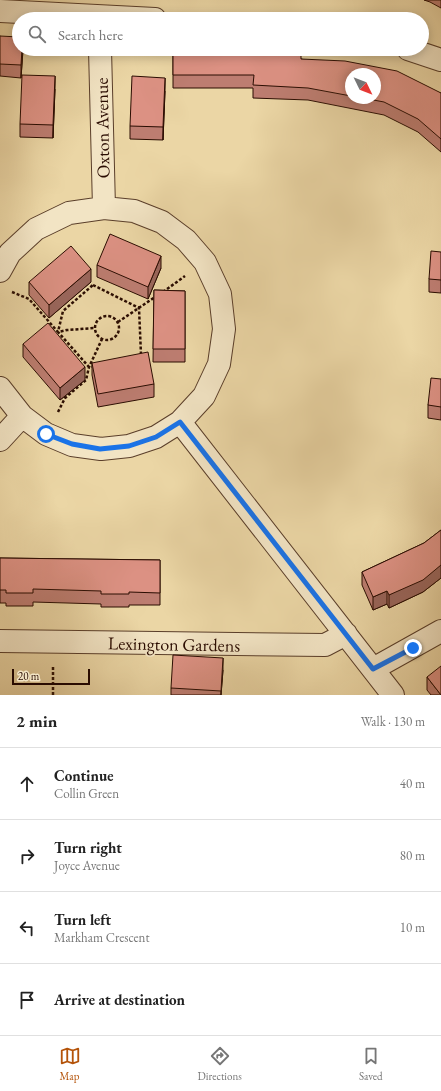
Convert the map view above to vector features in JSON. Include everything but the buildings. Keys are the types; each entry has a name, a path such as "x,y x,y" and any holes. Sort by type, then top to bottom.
{"street":[{"path":"0,11 99,12"},
{"name":"Oxton Avenue","path":"100,56 104,208"},
{"path":"429,56 441,60"},
{"path":"0,388 22,416 46,434 72,444 100,449 129,446 156,437 180,422 204,396 219,364 224,329 220,294 205,262 186,240 162,222 134,211 104,208 69,213 36,228 10,253 4,280"},
{"path":"0,440 22,416"},
{"path":"180,422 393,695"},
{"path":"373,669 441,631"},
{"name":"Lexington Gardens","path":"0,641 325,645 346,634"}],"path":[{"path":"118,322 205,262"},
{"path":"4,280 29,298 89,367"},
{"path":"58,332 63,311 93,285 139,308"},
{"path":"89,367 140,361 139,308"},
{"path":"104,316 112,317 118,322 119,330 116,337 109,340 102,339 97,335 95,328 98,321 104,316"},
{"path":"58,332 95,328"},
{"path":"46,434 65,398 86,380 89,367 102,339"},
{"path":"52,695 54,642"}],"route":[{"path":"46,434 72,444 100,449 129,446 156,437 180,422 373,669 413,648"}]}
